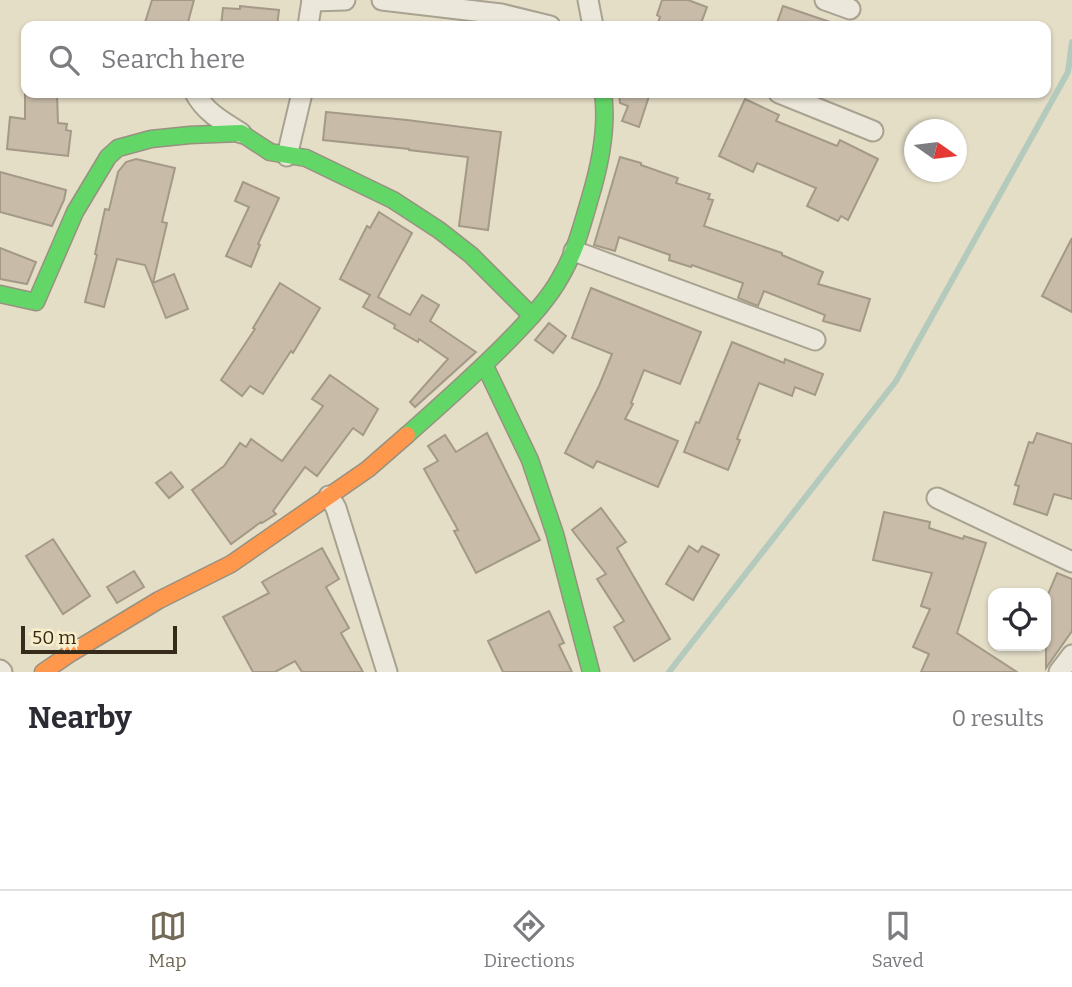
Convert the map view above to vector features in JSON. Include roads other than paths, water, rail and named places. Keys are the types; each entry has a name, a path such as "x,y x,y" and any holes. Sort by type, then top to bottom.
{"street":[{"path":"309,21 312,0 345,0"},
{"path":"382,0 501,14 530,21"},
{"path":"588,0 592,21"},
{"path":"825,0 850,9"},
{"path":"198,98 215,117 270,152 306,158 393,200 439,230 471,255 532,316"},
{"path":"286,156 301,98"},
{"path":"43,672 159,600 230,564 368,469 485,366 532,316 559,280 574,251 597,175 604,132 604,98"},
{"path":"791,98 873,131"},
{"path":"0,294 36,302 75,212 108,157 118,148 151,139 241,133"},
{"path":"574,251 815,340"},
{"path":"485,366 530,460 555,534 591,672"},
{"path":"329,496 336,508 387,672"},
{"path":"937,498 1072,562"},
{"path":"1059,672 1072,655"}],"waterway":[{"path":"669,672 896,381 1068,72 1072,42"}]}
